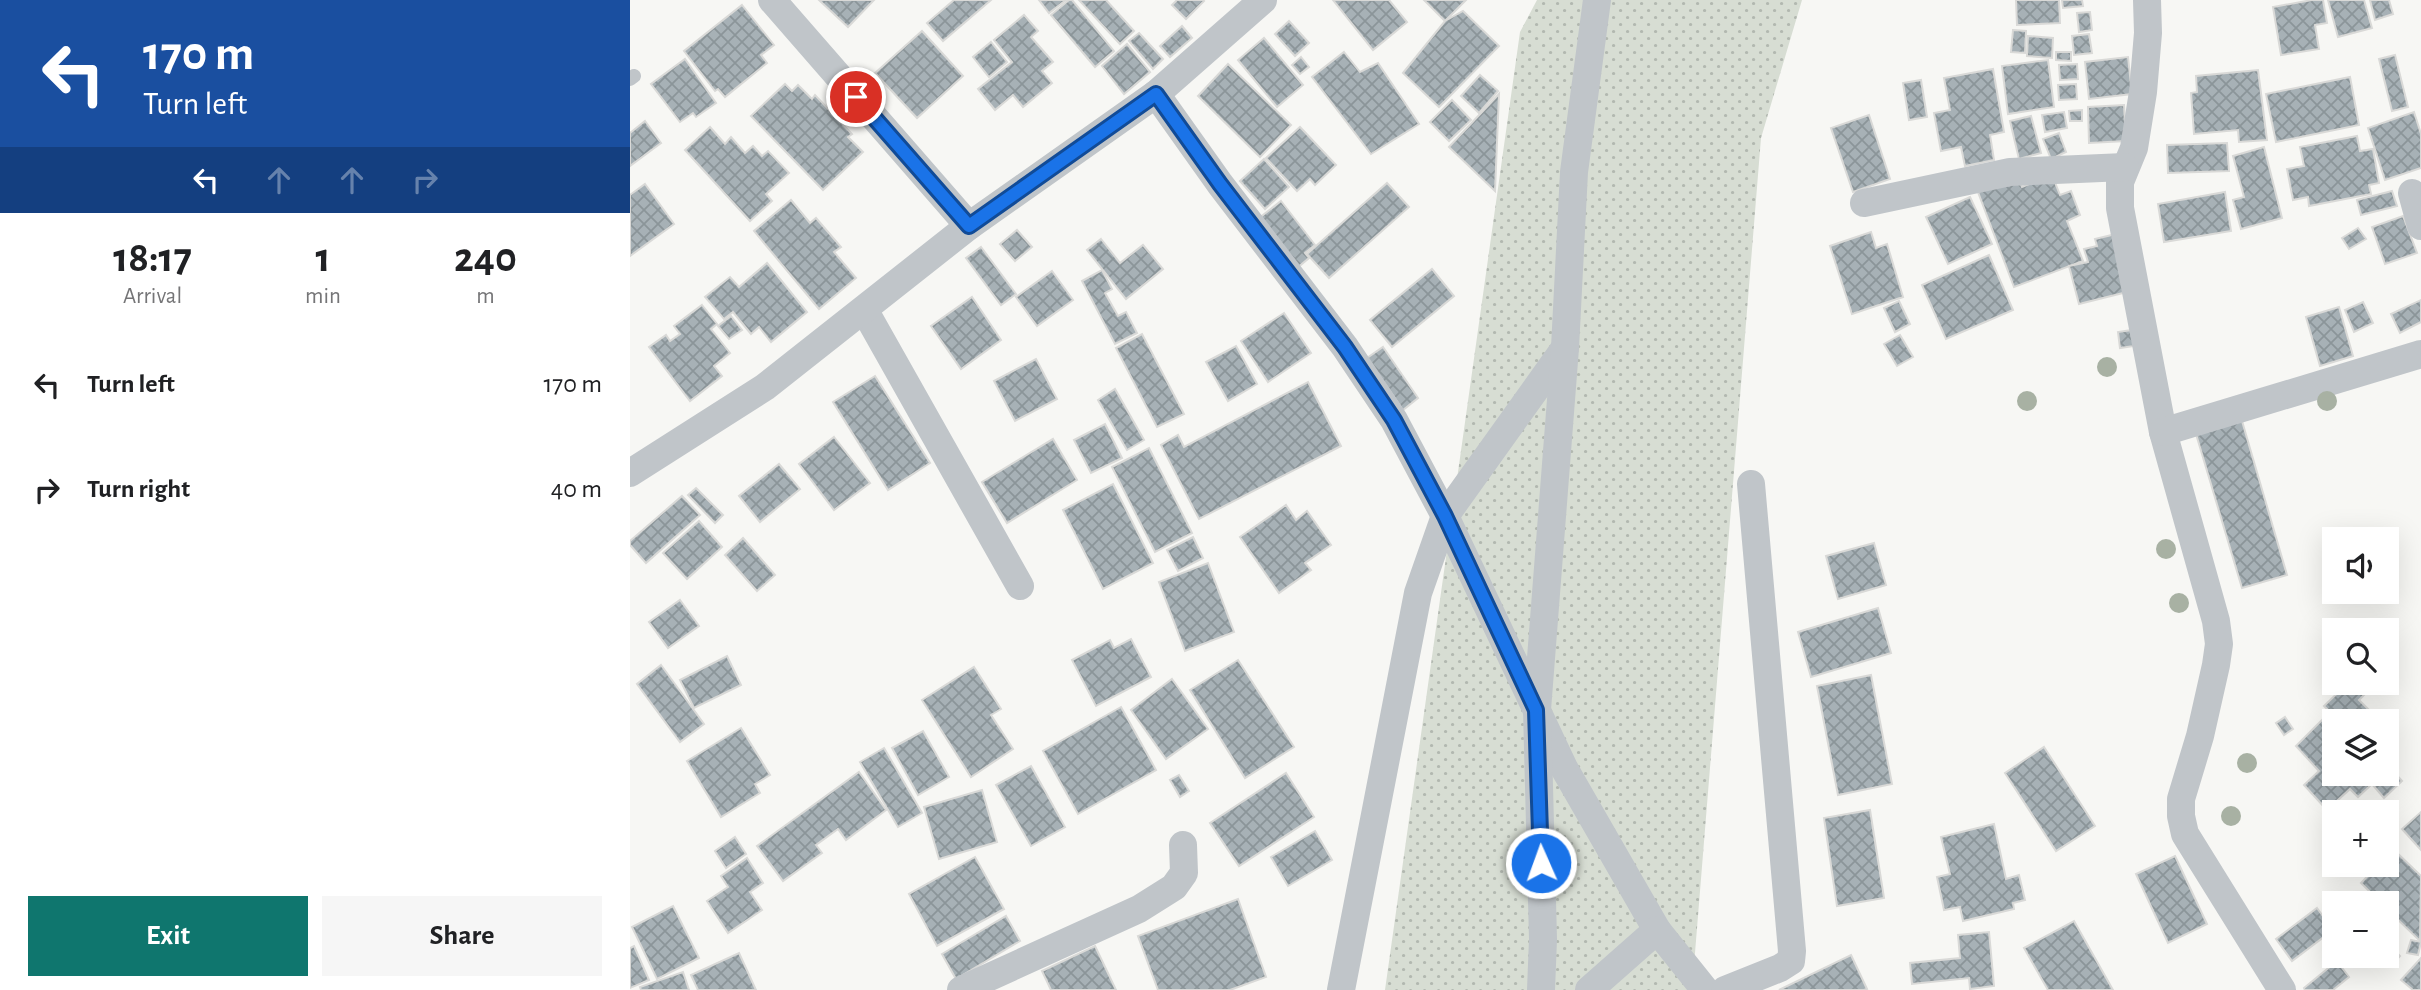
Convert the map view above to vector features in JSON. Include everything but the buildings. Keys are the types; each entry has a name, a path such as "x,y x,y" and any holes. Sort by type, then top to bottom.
{"street":[{"path":"772,0 969,226"},
{"path":"632,467 765,387 865,311 969,226 1156,94 1263,0"},
{"path":"1541,990 1543,939 1536,710 1565,348 1574,172 1597,0"},
{"path":"2147,0 2148,33 2143,92 2134,148 2120,182 2120,208 2163,432 2216,621 2219,644 2200,736 2181,799 2181,816 2185,834 2282,990"},
{"path":"1156,94 1220,184 1345,347 1394,420 1445,516 1564,768 1657,930 1705,990"},
{"path":"1864,203 2010,172 2125,167"},
{"path":"2412,193 2421,226"},
{"path":"865,311 1020,586"},
{"path":"1341,990 1418,593 1445,516 1565,348"},
{"path":"2163,432 2421,354"},
{"path":"1725,990 1780,968 1791,961 1792,951 1751,484"},
{"path":"961,990 1139,909 1174,887 1184,873 1183,845"},
{"path":"1589,990 1657,930"}],"shaded area":[{"path":"1537,0 1802,0 1761,138 1692,990 1385,990 1520,32"}],"route":[{"path":"856,97 969,226 1156,94 1220,184 1345,347 1394,420 1445,516 1536,710 1541,863"}]}
